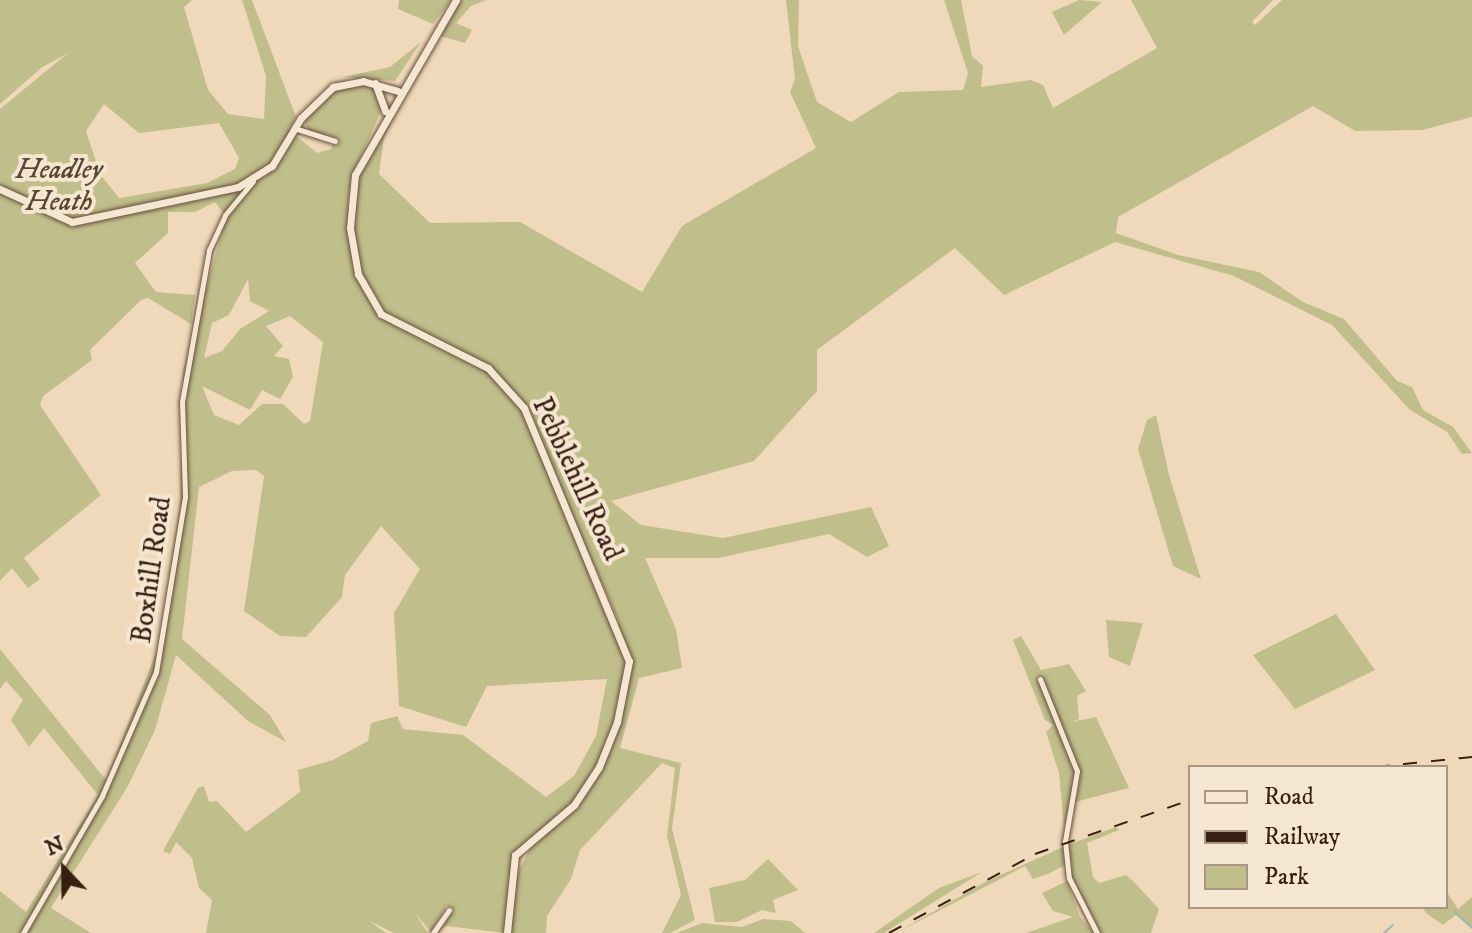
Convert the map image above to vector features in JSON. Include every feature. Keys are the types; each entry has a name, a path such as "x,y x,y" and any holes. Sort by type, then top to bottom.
{"main road":[{"name":"Pebblehill Road","path":"456,0 386,113 352,188 350,228 369,298 404,328 488,368 524,408 629,661 620,710 599,767 574,805 515,855 507,933"},
{"path":"374,82 384,95 386,113"},
{"path":"0,189 72,222 241,190 278,158 294,128 333,87 374,82 398,91"}],"street":[{"path":"294,128 335,141"},
{"name":"Boxhill Road","path":"23,933 102,796 156,672 185,496 182,402 188,361 209,250 241,190"},
{"path":"1040,679 1077,771 1065,841 1069,878 1097,933"},
{"path":"433,933 449,910"}],"green space":[{"name":"Headley Heath","path":"0,0 192,0 184,7 208,90 228,114 264,119 266,76 242,0 252,0 296,117 289,130 317,153 331,149 336,137 309,133 304,119 330,94 359,84 376,87 383,107 351,178 348,205 353,205 363,161 408,86 384,138 379,174 430,223 520,222 642,292 682,226 816,148 790,92 795,79 786,0 799,0 798,46 817,102 851,122 899,92 963,90 968,73 944,0 961,0 972,56 983,66 981,87 1031,80 1043,85 1053,108 1157,48 1131,0 1273,0 1252,22 1255,25 1282,0 1472,0 1472,117 1422,130 1355,131 1313,106 1118,217 1116,233 1178,255 1259,272 1303,302 1344,319 1397,381 1412,387 1423,410 1453,427 1472,453 1462,454 1447,432 1410,410 1332,325 1234,276 1115,242 1004,295 955,248 817,350 817,391 754,461 611,501 641,525 723,538 871,507 889,546 867,557 829,534 718,558 645,558 676,629 682,668 639,678 620,748 681,763 672,829 695,920 670,933 662,933 681,895 667,836 675,768 662,763 580,850 571,879 547,916 546,933 510,933 516,876 533,843 529,838 512,856 505,933 446,926 434,933 449,913 447,905 431,932 414,912 428,933 394,933 369,921 386,933 206,933 212,900 199,888 192,858 176,842 170,854 163,851 198,788 204,786 209,802 217,801 246,832 300,792 298,770 333,760 368,741 371,723 397,716 403,729 463,735 546,797 574,776 596,736 607,679 487,686 466,727 399,706 394,613 420,569 381,526 345,575 342,597 306,637 280,636 244,611 264,476 256,470 232,471 199,487 182,639 270,715 286,742 248,721 176,655 155,730 128,786 51,908 91,933 0,933 0,891 26,912 98,795 44,728 29,747 11,720 23,700 6,681 0,689 0,649 106,780 159,645 180,507 183,372 226,217 215,202 195,212 168,212 168,233 135,263 156,292 195,295 191,324 148,298 141,300 90,350 92,360 43,396 40,405 101,495 24,558 40,579 28,588 12,568 0,581 0,109 68,53 41,68 0,104","holes":["104,104 139,133 219,123 239,158 235,169 207,183 119,198 100,174 86,131","248,279 250,301 269,311 240,329 222,351 204,358 212,323 229,315","290,316 323,342 310,421 304,424 283,404 262,404 239,425 214,415 202,386 250,410 262,390 280,399 293,377 289,359 274,356 283,346 266,326","564,510 570,510 620,624 612,627"]},
{"path":"399,0 451,0 433,24 398,9"},
{"path":"461,0 487,0 471,6 456,23 472,30 465,43 440,36"},
{"path":"1079,0 1102,2 1064,35 1052,12"},
{"path":"421,42 395,81 343,77 390,67"},
{"path":"1156,415 1169,475 1201,579 1173,566 1138,449 1147,420"},
{"path":"1336,614 1375,670 1295,709 1253,655"},
{"path":"1106,620 1143,623 1130,666 1109,657"},
{"path":"1021,636 1041,670 1069,664 1086,691 1077,696 1079,719 1071,722 1096,717 1129,788 1075,802 1079,786 1074,784 1064,827 1059,773 1046,732 1053,725 1045,720 1013,640"},
{"path":"1116,827 1119,830 1087,843 1093,877 1099,883 1126,875 1135,883 1159,909 1151,933 1099,933 1071,881 1067,845"},
{"path":"1063,847 1065,865 1050,873 1033,879 1025,866 896,933 987,881"},
{"path":"768,859 798,890 773,900 776,913 762,910 737,922 715,922 709,888 745,880"},
{"path":"982,872 884,933 874,933 939,888"},
{"path":"1067,881 1080,917 1094,933 1026,933 1073,917 1053,911 1042,893"},
{"path":"1448,894 1458,909 1472,897 1472,929 1456,915 1443,925 1423,909 1448,909"},
{"path":"763,919 791,921 805,933 677,933 702,923 742,927"}],"waterway":[{"path":"1455,912 1472,928"},
{"path":"1384,933 1393,925"}],"railway":[{"path":"1394,765 1472,757"},
{"path":"889,933 1035,854 1188,801"}]}
